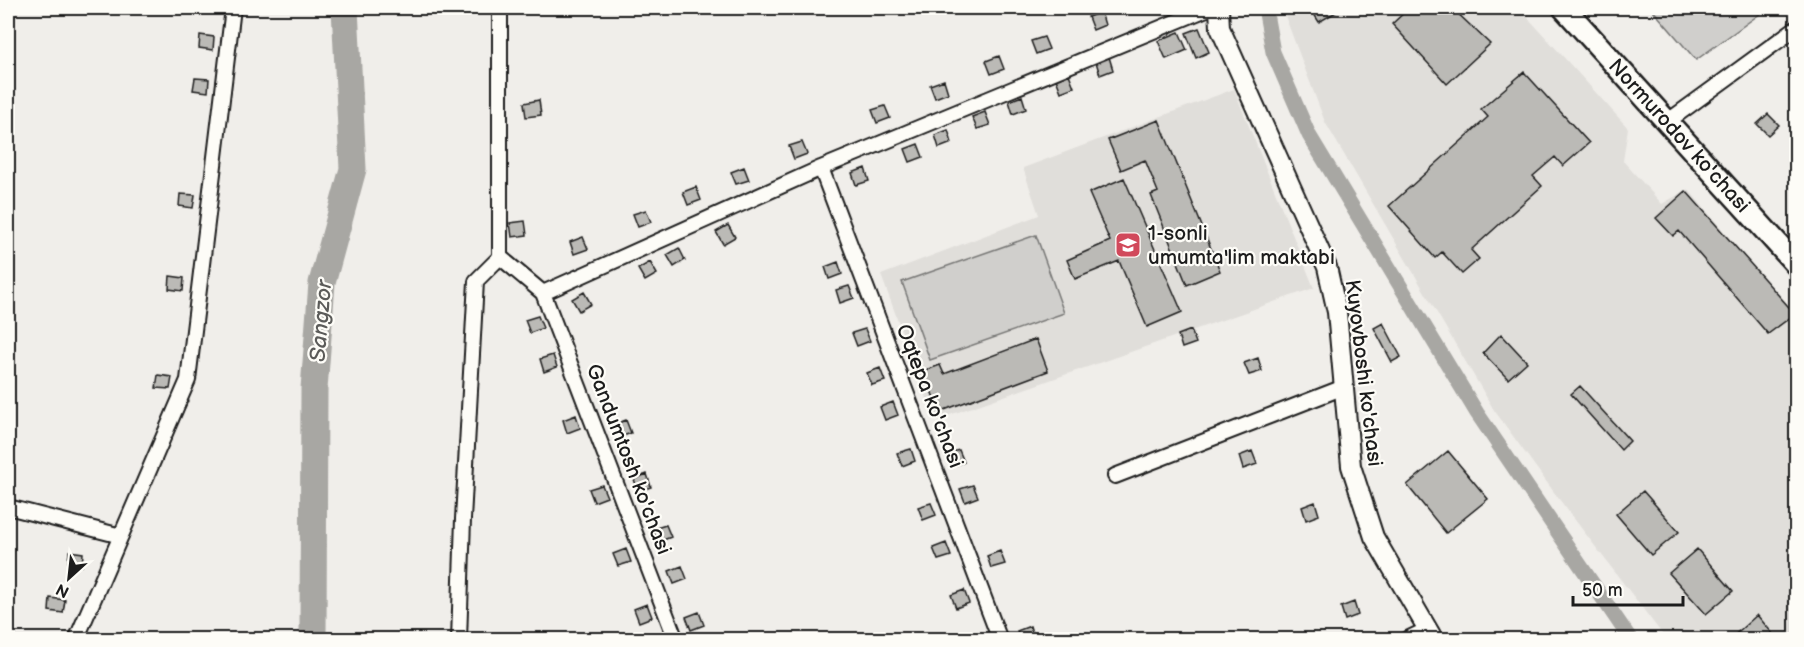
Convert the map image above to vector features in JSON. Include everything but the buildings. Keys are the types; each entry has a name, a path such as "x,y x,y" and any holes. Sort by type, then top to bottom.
{"main road":[{"name":"Kuyovboshi ko'chasi","path":"1220,8 1220,28 1327,267 1337,312 1351,466 1374,537 1431,634"},
{"name":"Normurodov ko'chasi","path":"1564,8 1797,264"}],"street":[{"path":"76,639 188,380 233,8"},
{"path":"459,639 476,281 500,257 500,8"},
{"path":"500,257 543,293 821,168 1209,8"},
{"path":"1667,122 1797,28"},
{"name":"Oqtepa ko'chasi","path":"821,168 1000,639"},
{"name":"Gandumtosh ko'chasi","path":"543,293 676,639"},
{"path":"1115,476 1344,387"},
{"path":"8,507 121,536"},
{"path":"1405,639 1431,634"}],"shaded area":[{"path":"1282,8 1519,8 1628,128 1623,161 1662,204 1688,189 1796,317 1796,639 1666,639 1494,410 1325,122"},
{"path":"1651,8 1768,8 1696,60"},
{"name":"1-sonli umumta'lim maktabi","path":"1234,89 1314,288 935,420 881,275 1039,215 1023,168"},
{"path":"1036,235 1064,313 930,360 902,282"}],"waterway":[{"name":"Sangzor","path":"313,640 314,389 322,283 353,169 345,8"},
{"path":"1265,8 1273,52 1309,135 1477,413 1631,640"}],"place":[{"name":"1-sonli umumta'lim maktabi","path":"1128,245"}]}
